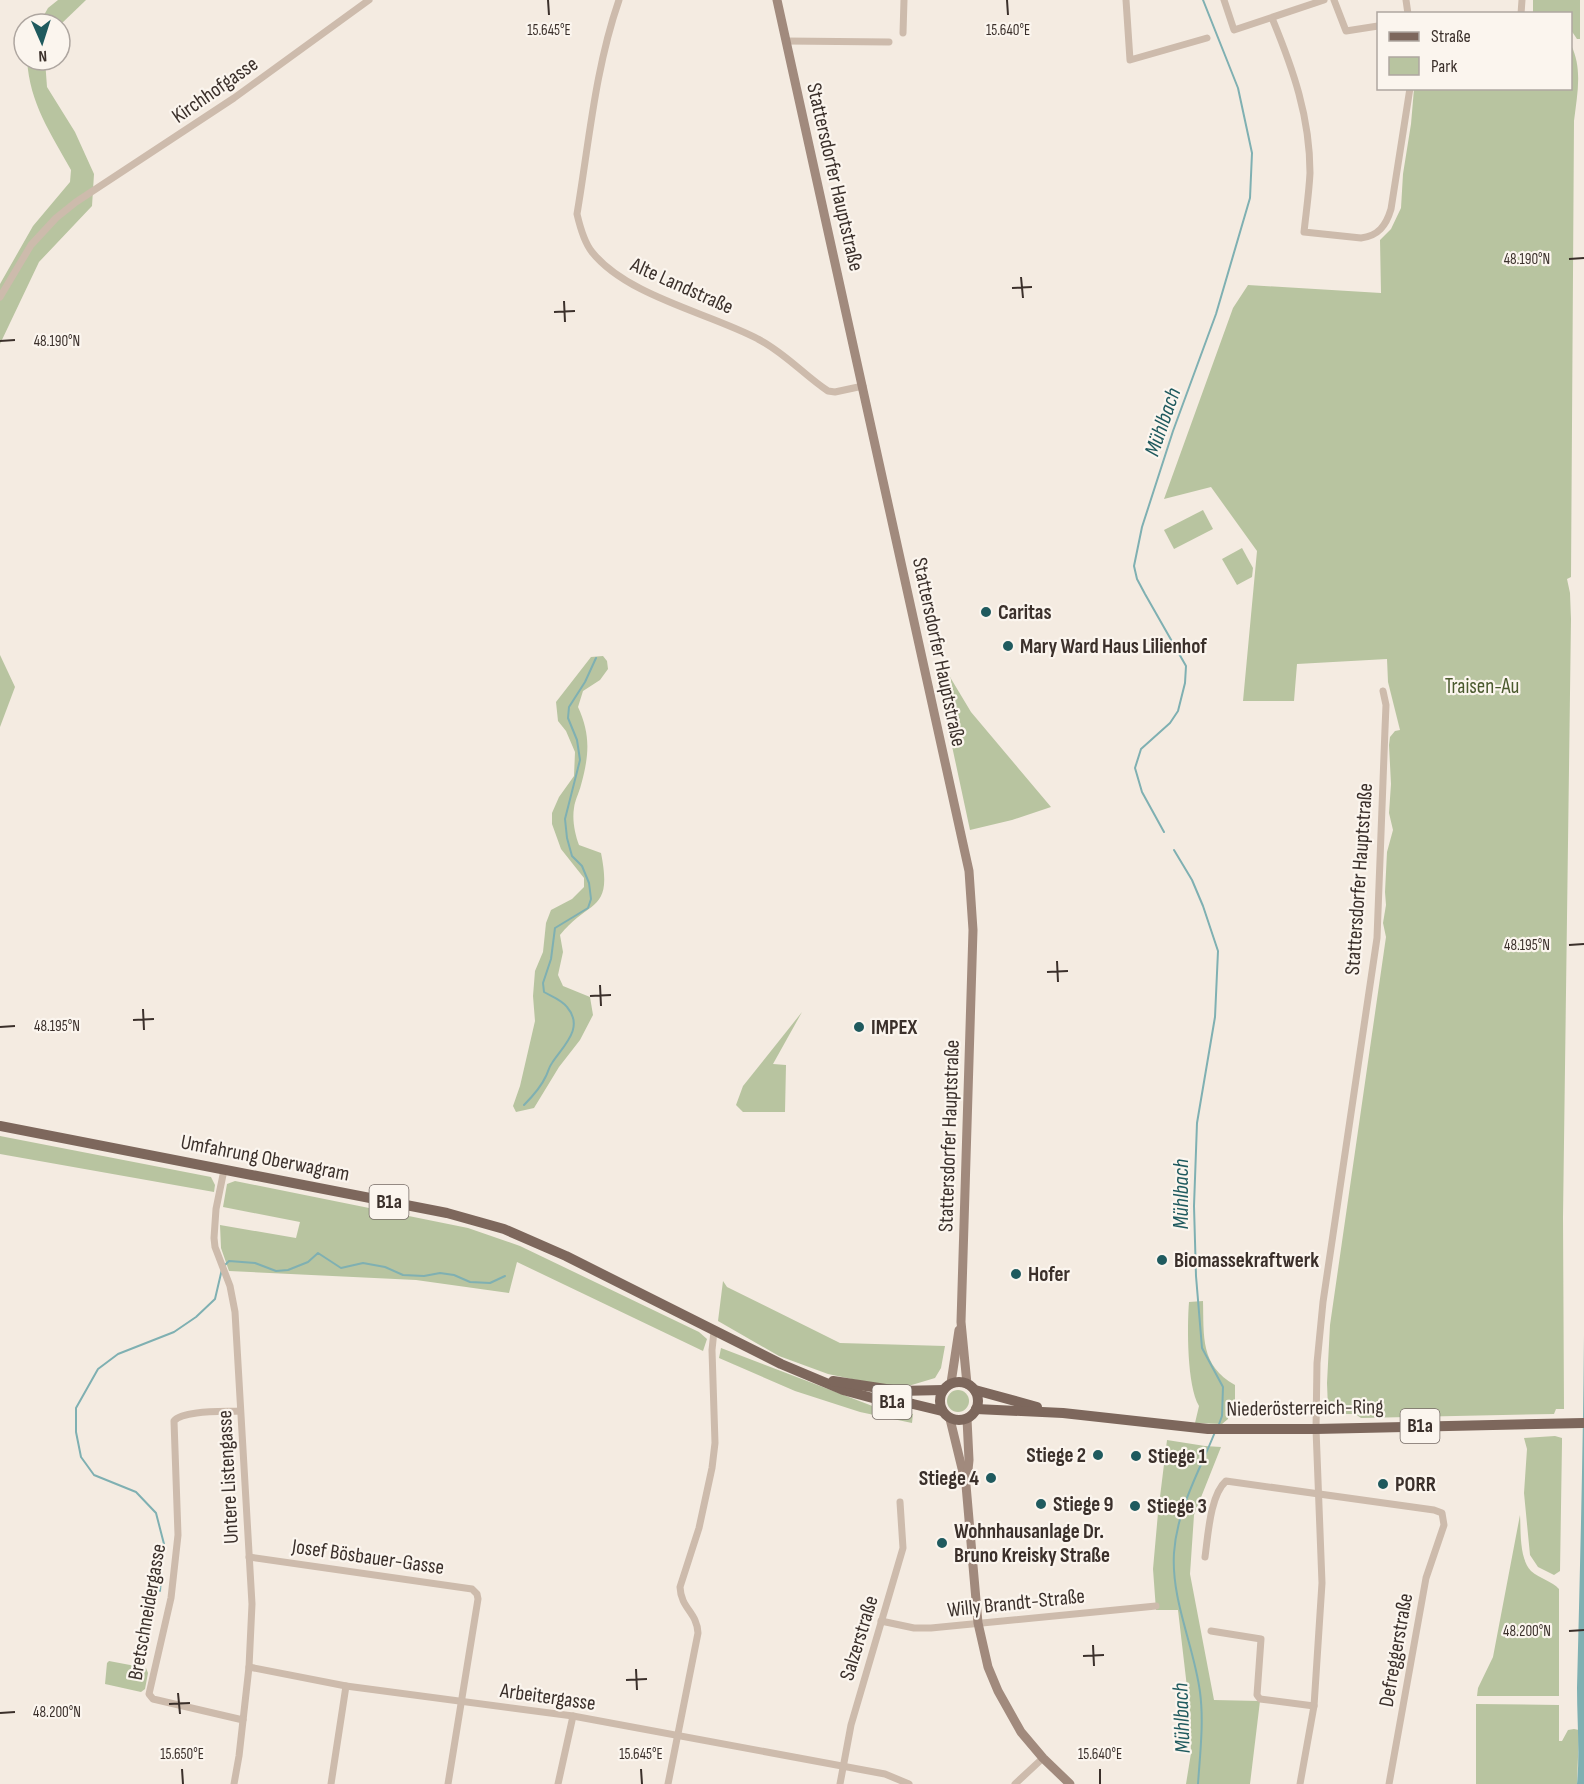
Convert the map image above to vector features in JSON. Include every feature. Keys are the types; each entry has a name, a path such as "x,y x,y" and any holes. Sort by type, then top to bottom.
{"main road":[{"name":"Stattersdorfer Hauptstraße","path":"777,0 969,871 973,930 961,1322 971,1387"},
{"name":"Umfahrung Oberwagram","path":"0,1126 447,1214 504,1229 566,1256 714,1331"},
{"name":"Stattersdorfer Hauptstraße","path":"947,1387 961,1322"},
{"name":"B1a","path":"714,1331 781,1364 880,1400 913,1404 961,1421 967,1419"},
{"name":"B1a","path":"844,1386 899,1391 947,1387 962,1382 971,1387"},
{"name":"B1a","path":"946,1415 939,1401 947,1387"},
{"name":"Niederösterreich-Ring","path":"971,1387 1063,1413"},
{"path":"966,1485 969,1460 967,1419 976,1409 978,1400 971,1387"},
{"name":"Niederösterreich-Ring","path":"976,1409 1063,1413 1208,1429 1584,1423"},
{"path":"946,1415 966,1485 978,1623 988,1667 998,1691 1021,1732 1043,1758 1070,1784"}],"street":[{"name":"Kirchhofgasse","path":"0,297 31,245 56,218 76,202 234,98 369,0"},
{"name":"Alte Landstraße","path":"620,0 612,21 599,73 577,214 591,251 614,273 650,293 759,339 785,356 828,391 836,392 863,386"},
{"path":"903,33 904,0"},
{"path":"1126,0 1130,60 1207,38"},
{"path":"1224,0 1234,30 1324,0"},
{"path":"1334,0 1346,31 1377,26"},
{"path":"1272,18 1292,68 1306,121 1310,175 1304,232 1361,238 1370,237 1382,229 1389,218 1391,209 1410,90"},
{"path":"786,41 889,42"},
{"name":"Stattersdorfer Hauptstraße","path":"1300,1784 1314,1706 1322,1584 1316,1429 1317,1362 1323,1302 1377,938 1385,747 1386,705 1383,691"},
{"name":"Untere Listengasse","path":"224,1170 214,1229 215,1247 230,1286 235,1312 252,1604 249,1667 234,1784"},
{"path":"668,1784 698,1633 697,1622 684,1605 680,1587 699,1528 712,1468 715,1443 712,1350 714,1331"},
{"name":"Bretschneidergasse","path":"240,1411 185,1415 174,1421 178,1535 171,1598 150,1697 243,1720"},
{"path":"1205,1557 1215,1498 1220,1486 1226,1481 1320,1494"},
{"name":"Defreggerstraße","path":"1320,1494 1439,1512 1443,1516 1444,1525 1426,1578 1389,1784"},
{"name":"Salzerstraße","path":"840,1784 851,1725 903,1548 900,1502"},
{"name":"Josef Bösbauer-Gasse","path":"249,1557 472,1589 478,1596 463,1701"},
{"name":"Willy Brandt-Straße","path":"880,1621 914,1628 931,1628 1156,1606"},
{"path":"1211,1631 1261,1639 1257,1695 1260,1699 1314,1706"},
{"name":"Arbeitergasse","path":"249,1667 346,1686 573,1716 678,1734 885,1774 909,1784"},
{"path":"331,1784 346,1686"},
{"path":"448,1784 463,1701"},
{"path":"558,1784 573,1716"},
{"path":"1015,1784 1043,1758"}],"green space":[{"path":"58,0 86,0 72,13 46,12"},
{"path":"1533,0 1580,0 1580,39 1577,39 1572,32 1572,12 1533,12"},
{"name":"Traisen-Au","path":"1572,47 1577,63 1578,82 1574,121 1571,577 1567,579 1571,619 1563,1217 1564,1409 1556,1409 1554,1414 1361,1418 1355,1414 1339,1414 1338,1410 1334,1414 1328,1408 1330,1325 1386,937 1383,923 1386,905 1387,852 1393,830 1389,813 1391,784 1389,745 1390,737 1395,731 1400,730 1388,682 1387,659 1297,664 1294,701 1243,701 1257,551 1211,487 1164,499 1233,308 1248,285 1381,293 1380,240 1391,229 1401,208 1403,174 1414,90 1572,90"},
{"path":"28,72 46,72 47,87 75,132 94,174 92,206 39,262 0,344 0,284 33,226 70,182 71,170 37,104"},
{"path":"1203,510 1213,529 1174,549 1164,530"},
{"path":"1242,548 1253,568 1252,577 1237,585 1222,559"},
{"path":"0,655 15,687 0,727"},
{"path":"603,656 607,661 608,669 600,680 583,691 578,707 587,736 587,755 573,817 579,845 601,853 604,886 596,903 560,935 563,952 558,975 563,986 590,997 593,1015 580,1040 559,1067 534,1108 516,1112 513,1106 535,1021 533,996 535,971 543,952 546,923 551,910 572,899 584,887 584,878 561,849 552,824 552,813 559,797 574,776 575,752 566,731 558,721 556,702 591,657"},
{"path":"944,667 971,712 1051,807 1012,820 970,830 937,676"},
{"path":"802,1012 773,1064 786,1065 785,1112 743,1112 736,1105 743,1086"},
{"path":"0,1136 211,1177 215,1185 214,1192 0,1154"},
{"path":"235,1181 468,1228 520,1246 699,1332 707,1339 703,1351 517,1262 509,1293 416,1280 229,1271 221,1248 220,1225 296,1238 300,1222 223,1207 227,1184"},
{"path":"723,1281 727,1287 840,1343 945,1346 941,1368 935,1378 905,1387 828,1374 779,1356 718,1321"},
{"path":"1203,1301 1206,1349 1215,1368 1235,1385 1235,1405 1227,1406 1228,1419 1222,1424 1195,1423 1199,1406 1190,1371 1189,1302"},
{"path":"721,1348 875,1407 913,1414 912,1423 860,1412 795,1391 719,1358"},
{"path":"954,1390 962,1390 969,1397 969,1405 962,1412 954,1412 947,1405 947,1397"},
{"path":"1555,1436 1562,1438 1562,1443 1560,1571 1554,1575 1538,1567 1530,1555 1524,1493 1527,1449 1524,1438"},
{"path":"1167,1440 1221,1447 1194,1515 1190,1574 1214,1700 1260,1701 1250,1784 1186,1784 1191,1753 1190,1713 1178,1610 1156,1610 1153,1569"},
{"path":"1520,1515 1521,1544 1527,1566 1534,1574 1559,1589 1559,1696 1477,1696 1478,1688 1493,1657"},
{"path":"109,1661 146,1668 148,1673 145,1689 141,1692 105,1684"},
{"path":"1476,1704 1559,1705 1559,1741 1562,1741 1568,1730 1579,1730 1577,1784 1476,1784"}],"water":[{"path":"1584,1335 1584,1784 1577,1784 1577,1688"}],"waterway":[{"name":"Mühlbach","path":"1164,832 1142,792 1135,768 1141,749 1170,723 1178,711 1185,683 1186,666 1137,579 1134,566 1142,527 1173,431 1216,314 1250,198 1252,153 1238,88 1203,0"},
{"path":"524,1105 542,1084 573,1029 574,1022 567,1007 544,992 543,983 551,959 555,928 588,908 591,899 589,883 582,866 572,856 565,819 580,760 577,740 568,718 569,707 585,682 596,658"},
{"name":"Mühlbach","path":"1174,850 1192,880 1218,951 1215,1017 1197,1123 1194,1206 1196,1276 1202,1348 1223,1387 1222,1416 1218,1427"},
{"path":"225,1265 229,1261 255,1263 276,1271 288,1270 308,1262 318,1253 341,1268 363,1263 385,1267 403,1275 424,1276 440,1273 454,1275 470,1282 490,1283 505,1276"},
{"path":"160,1591 164,1544 156,1513 136,1492 94,1475 81,1457 76,1432 76,1408 98,1369 118,1354 174,1332 196,1317 215,1299 222,1269"},
{"name":"Mühlbach","path":"1198,1784 1202,1726 1200,1692 1179,1606 1174,1553 1184,1506 1215,1432"}],"place":[{"name":"Caritas","path":"986,612"},
{"name":"Mary Ward Haus Lilienhof","path":"1008,646"},
{"name":"IMPEX","path":"859,1027"},
{"name":"Biomassekraftwerk","path":"1162,1260"},
{"name":"Hofer","path":"1016,1274"},
{"name":"Stiege 2","path":"1098,1455"},
{"name":"Stiege 1","path":"1136,1456"},
{"name":"Stiege 4","path":"991,1478"},
{"name":"PORR","path":"1383,1484"},
{"name":"Stiege 9","path":"1041,1504"},
{"name":"Stiege 3","path":"1135,1506"},
{"name":"Wohnhausanlage Dr. Bruno Kreisky Straße","path":"942,1543"}]}
